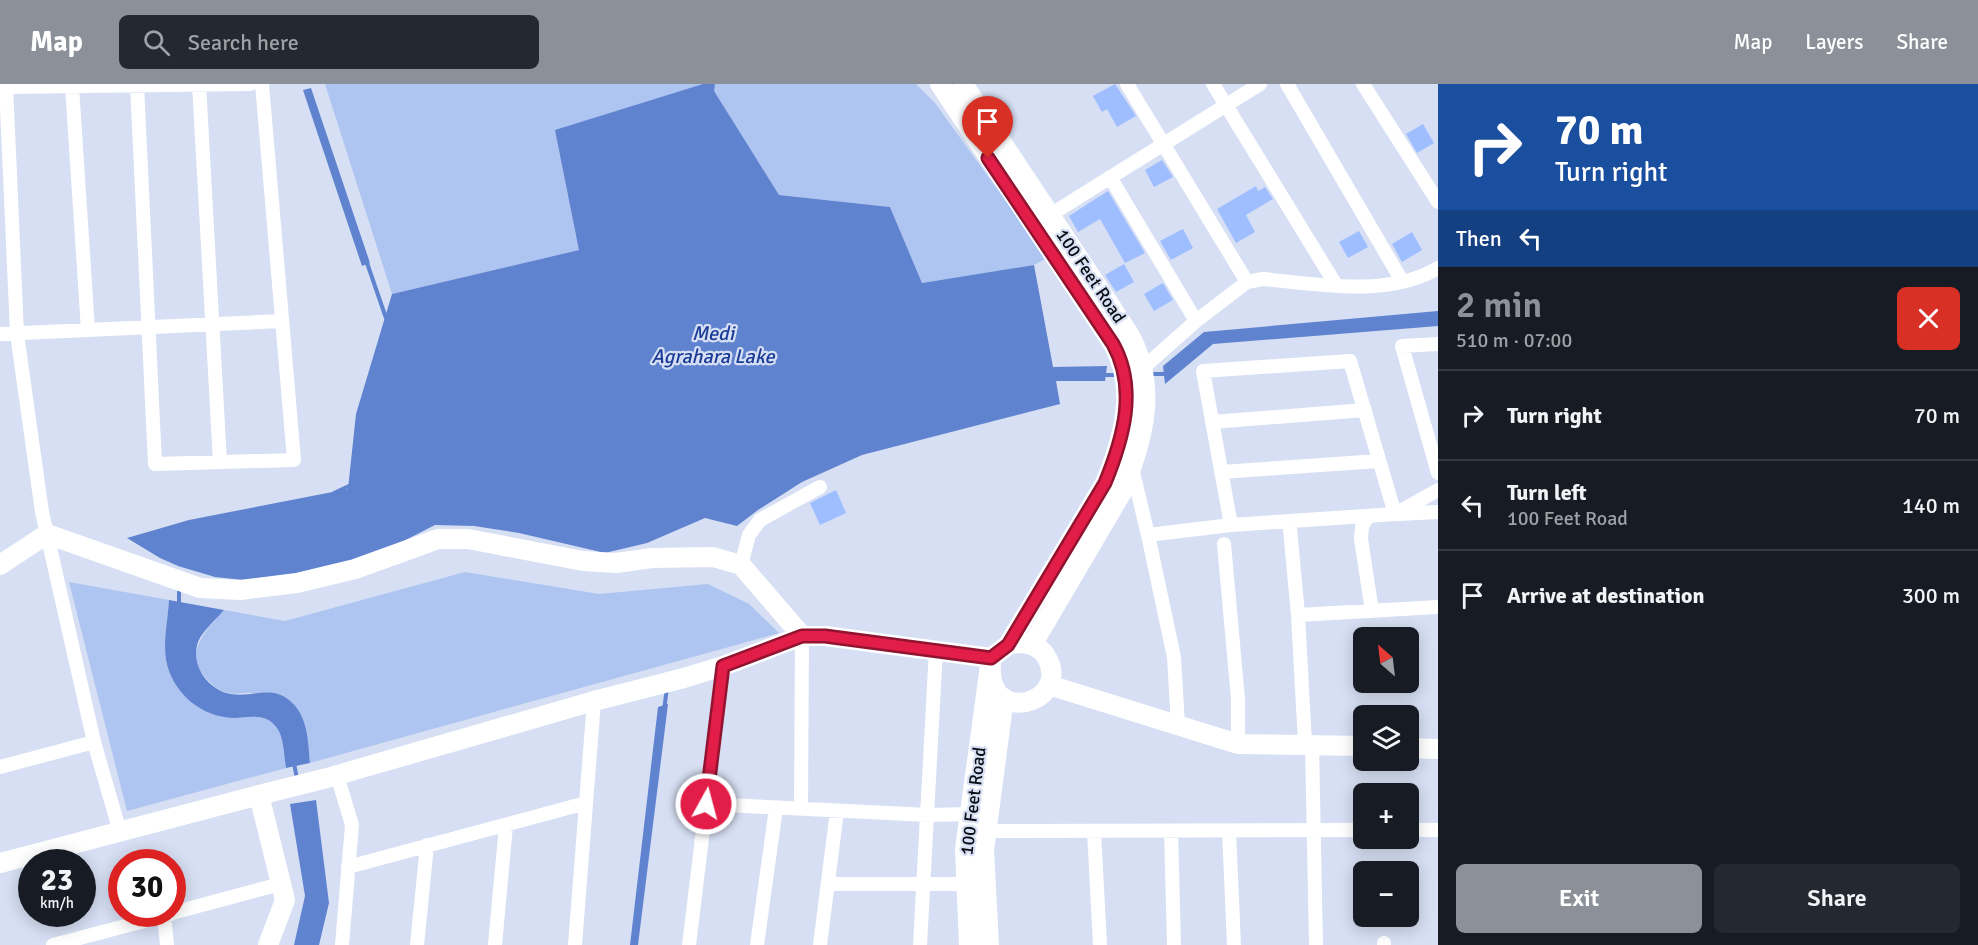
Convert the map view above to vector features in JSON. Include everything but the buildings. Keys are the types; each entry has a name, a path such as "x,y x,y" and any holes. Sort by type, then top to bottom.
{"street":[{"path":"199,84 220,462"},
{"path":"120,832 94,742 47,534 17,334 6,86 250,84"},
{"path":"137,85 155,464 294,459 262,84"},
{"name":"100 Feet Road","path":"939,84 1126,349 1143,368 1105,483 1008,645"},
{"path":"1127,84 1247,282"},
{"path":"1213,84 1336,285"},
{"path":"1050,214 1260,84"},
{"path":"1287,84 1402,280"},
{"path":"1363,84 1438,202"},
{"name":"100 Feet Road","path":"967,85 1050,214 1126,349 1125,372 1137,391 1144,426 1132,468 1122,492 1032,645"},
{"path":"72,86 88,330"},
{"path":"1110,177 1196,321"},
{"path":"1143,368 1196,321 1247,282 1263,279 1372,287 1423,275 1438,267"},
{"path":"0,334 282,321"},
{"path":"1438,344 1402,346 1432,423 1438,473"},
{"path":"1231,525 1203,371 1350,361 1395,514"},
{"path":"1212,422 1365,410"},
{"path":"1221,472 1379,461"},
{"path":"1132,468 1174,657 1178,726"},
{"path":"741,565 749,535 760,520 820,487"},
{"path":"1372,611 1361,539 1362,527 1368,516 1395,514 1438,490"},
{"path":"1148,535 1231,525 1438,512"},
{"path":"1290,529 1314,831 1316,945"},
{"path":"0,565 47,534"},
{"path":"47,534 200,588 240,590 297,583 355,568 438,539 468,539 583,561 616,563 652,558 713,557 741,565 802,636 801,809"},
{"path":"1224,544 1238,699 1238,744"},
{"path":"1298,615 1438,607"},
{"path":"0,863 332,776 723,666 802,636 825,636 991,658 1008,645 1016,643 1032,645 1045,654 1049,662 1051,678 1039,697 1025,703 1018,703 1004,698 994,688 991,680 991,658"},
{"path":"920,945 936,649"},
{"name":"100 Feet Road","path":"969,945 964,849 991,658"},
{"path":"689,945 723,666"},
{"path":"1048,685 1238,744 1353,746"},
{"name":"100 Feet Road","path":"988,945 984,850 1004,698"},
{"path":"575,945 594,702"},
{"path":"0,767 94,742"},
{"path":"1419,748 1438,749"},
{"path":"332,776 352,825 342,945"},
{"path":"259,795 285,900 268,945"},
{"path":"348,867 586,804"},
{"path":"706,804 928,815 969,814"},
{"path":"757,945 776,808"},
{"path":"820,945 837,811"},
{"path":"495,945 506,825"},
{"path":"986,831 1353,830"},
{"path":"1419,830 1438,830"},
{"path":"1094,831 1100,945"},
{"path":"1171,831 1174,945"},
{"path":"1229,831 1234,945"},
{"path":"417,945 427,845"},
{"path":"828,884 966,884"},
{"path":"186,909 273,886"},
{"path":"53,945 98,939 132,927"},
{"path":"167,945 168,927"}],"shaded area":[{"path":"325,84 703,84 579,250 392,294"},
{"path":"715,84 916,84 935,103 1047,258 1034,265 922,283 890,207 779,195 713,91"},
{"path":"465,572 599,594 708,584 749,604 779,633 310,763 303,722 289,700 257,693 225,692 211,683 199,668 196,659 200,642 224,610 285,621"},
{"path":"69,582 169,600 165,653 174,683 190,701 211,713 223,717 258,717 273,723 281,736 286,768 127,811"}],"water":[{"name":"Medi Agrahara Lake","path":"703,84 715,84 714,91 779,195 890,207 922,283 1034,265 1053,367 1107,366 1105,381 1056,381 1060,404 862,455 802,482 737,526 705,518 647,543 605,553 519,533 474,526 435,525 394,546 343,566 253,581 215,577 178,566 127,538 189,520 348,489 356,414 392,294 579,250 555,130"},
{"path":"311,88 370,263 362,266 303,90"},
{"path":"1438,311 1438,326 1213,344 1165,384 1163,366 1204,332"},
{"path":"169,600 224,610 206,629 198,642 196,651 199,668 208,682 223,692 238,695 275,693 289,700 300,713 303,721 310,763 286,768 281,736 273,723 268,720 258,717 235,718 211,714 182,693 169,672 165,653"},
{"path":"668,704 638,945 630,945 658,707"},
{"path":"316,800 329,903 319,945 294,945 305,896 290,804"}],"waterway":[{"path":"366,260 386,318"},
{"path":"1149,374 1164,374 1168,371"},
{"path":"1101,375 1118,375"},
{"path":"334,493 351,485"},
{"path":"179,588 179,607"},
{"path":"664,710 667,688"},
{"path":"294,763 297,779"}],"route":[{"path":"706,804 723,666 802,636 825,636 991,658 1008,645 1105,483 1124,423 1127,391 1122,363 1113,344 988,158"}]}
